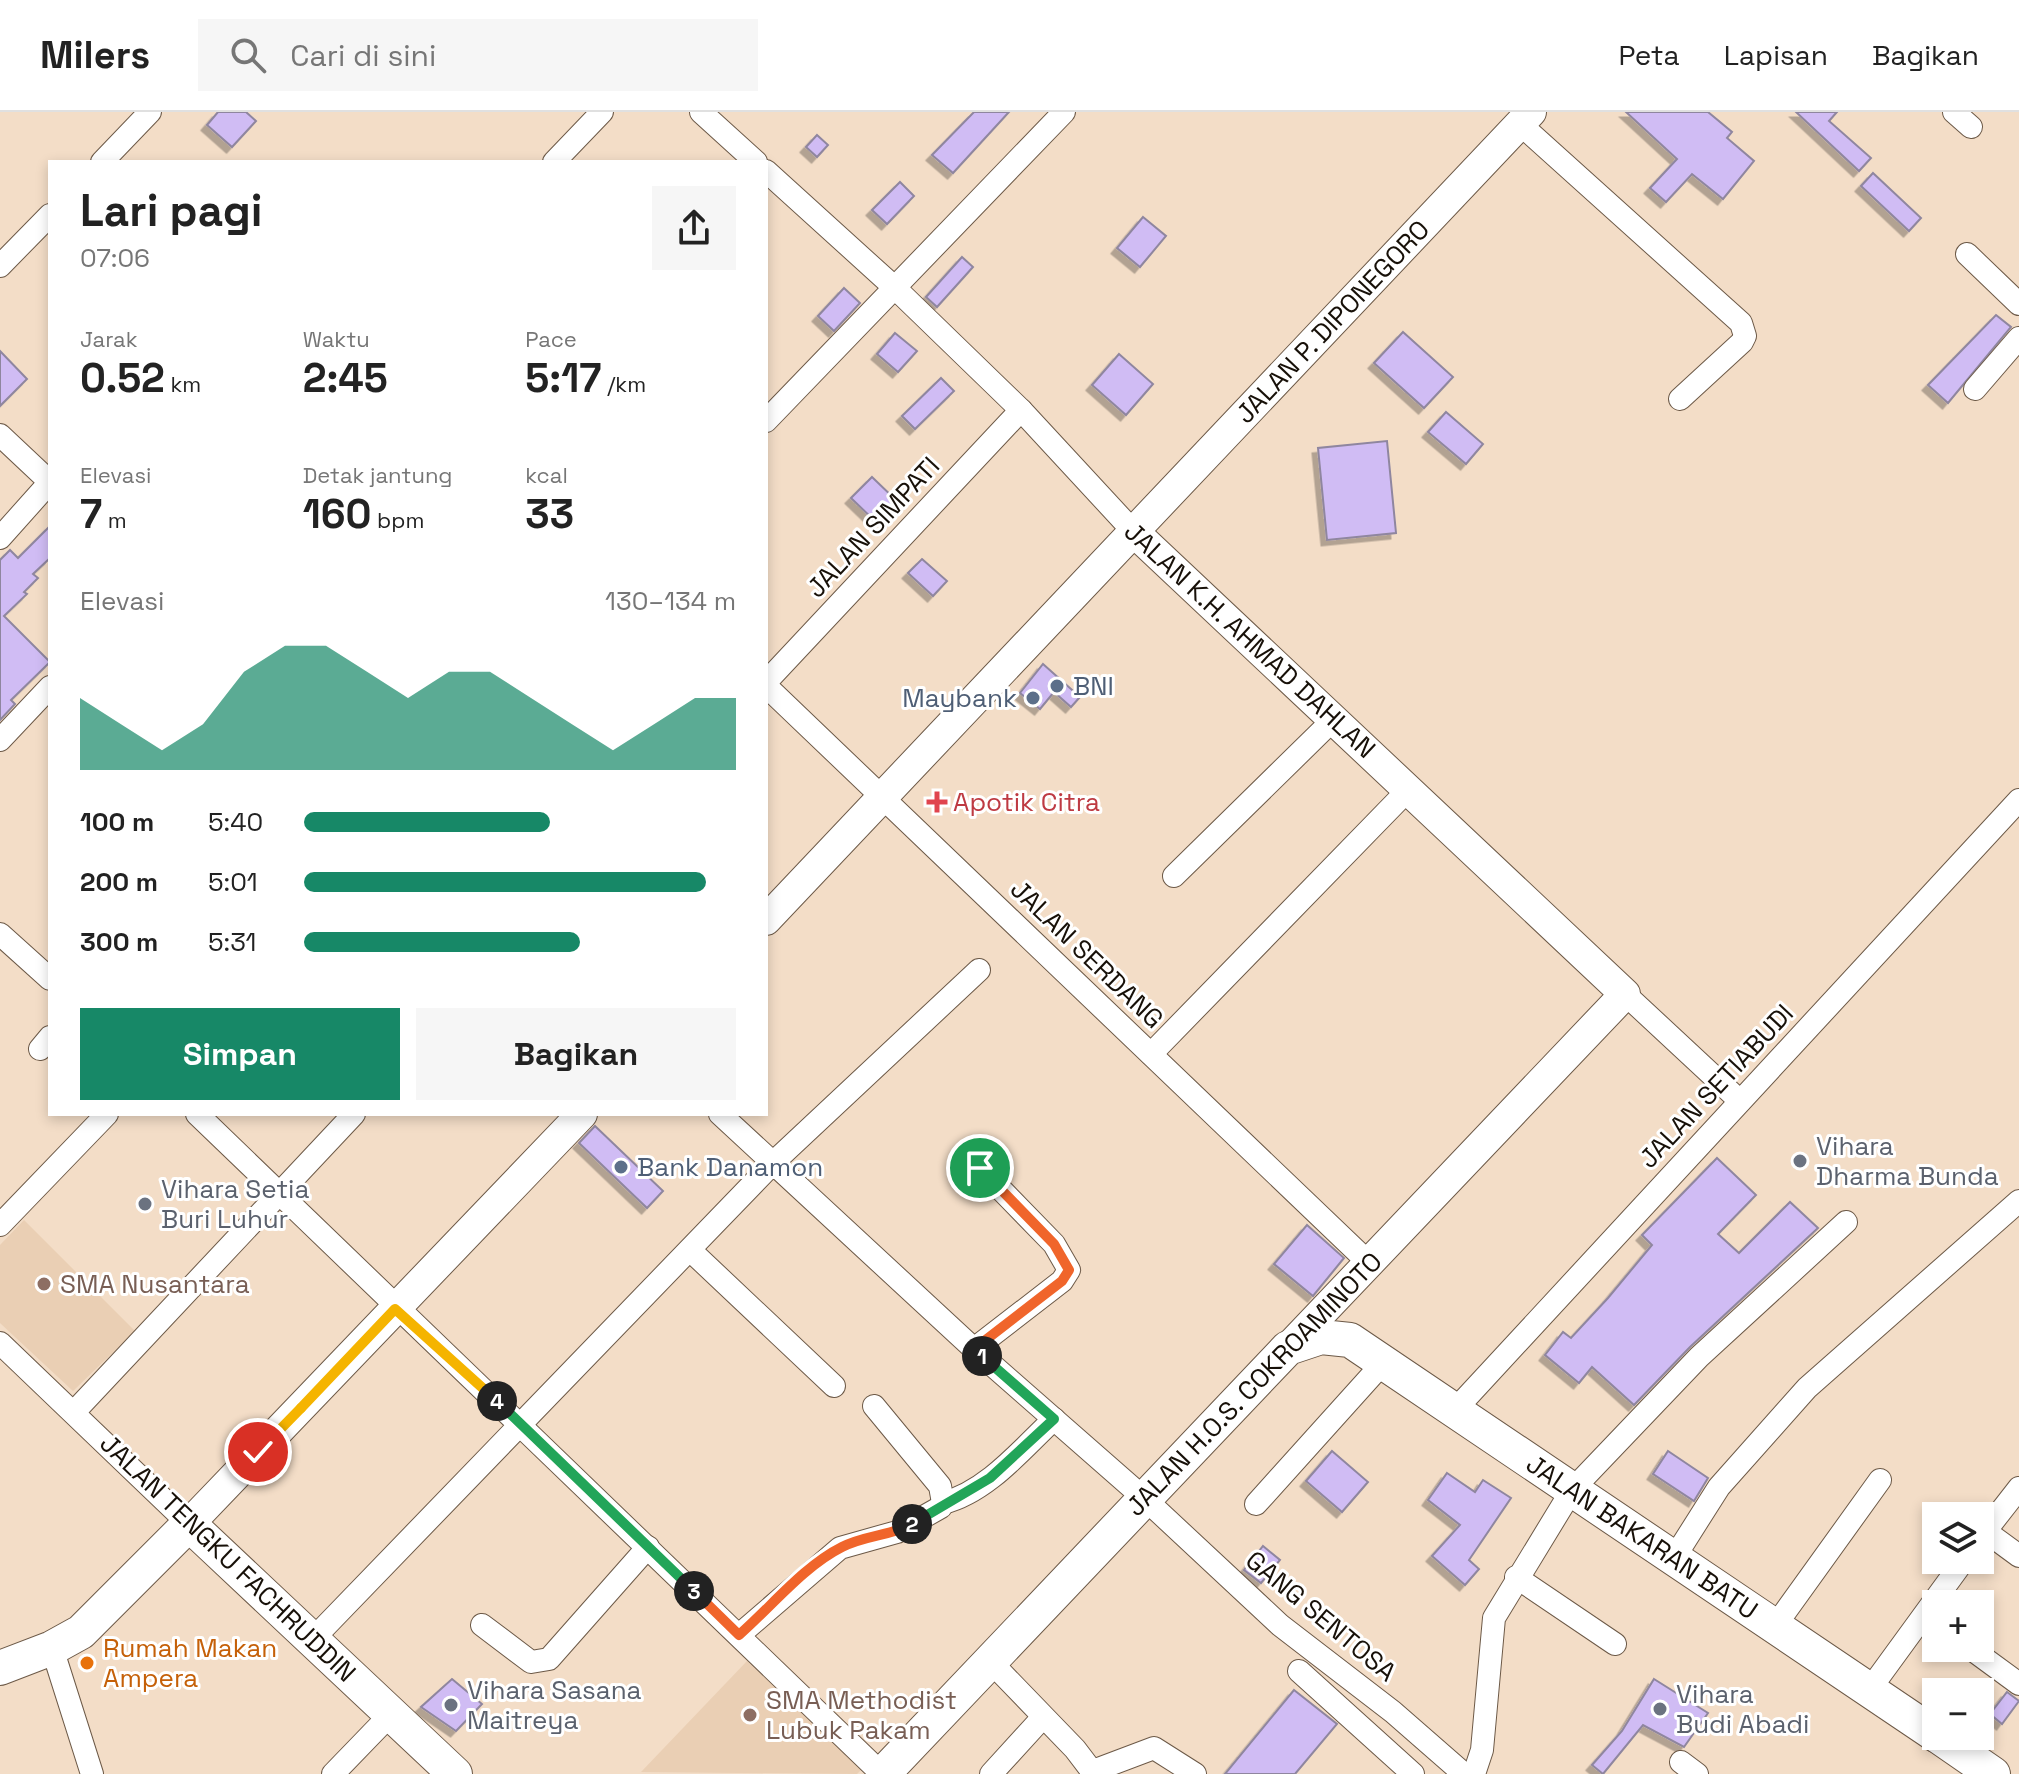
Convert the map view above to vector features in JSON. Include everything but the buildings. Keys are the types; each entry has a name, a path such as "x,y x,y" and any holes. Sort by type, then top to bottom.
{"highway":[{"path":"1288,1348 1321,1337 1350,1340"},
{"name":"JALAN BAKARAN BATU","path":"1350,1340 1922,1725"},
{"name":"JALAN H.O.S. COKROAMINOTO","path":"882,1774 1288,1348"},
{"path":"0,1668 52,1648 90,1623 189,1524"},
{"name":"JALAN TENGKU FACHRUDDIN","path":"189,1524 455,1774"},
{"name":"JALAN BAKARAN BATU","path":"1959,1750 1993,1774"}],"main road":[{"name":"JALAN P. DIPONEGORO","path":"768,918 1526,118"},
{"name":"JALAN K.H. AHMAD DAHLAN","path":"1133,531 1625,994"},
{"name":"JALAN H.O.S. COKROAMINOTO","path":"1288,1348 1625,994"},
{"path":"189,1524 580,1116"},
{"path":"1350,1340 1341,1312 1343,1297 1360,1273"}],"street":[{"path":"104,160 150,112"},
{"path":"556,160 602,112"},
{"path":"701,112 754,160"},
{"path":"768,419 1064,112"},
{"path":"1526,118 1741,323 1745,336 1742,342 1680,399"},
{"name":"JALAN K.H. AHMAD DAHLAN","path":"768,173 894,287 1021,410 1133,531"},
{"path":"0,266 48,217"},
{"path":"1967,254 2019,304"},
{"path":"1975,389 2019,338"},
{"name":"JALAN SIMPATI","path":"768,682 1021,410"},
{"path":"0,435 48,480"},
{"path":"0,538 48,484"},
{"name":"JALAN SERDANG","path":"768,686 1151,1054 1360,1273"},
{"path":"0,739 48,689"},
{"path":"1174,876 1333,720"},
{"path":"1151,1054 1408,790"},
{"name":"JALAN SETIABUDI","path":"1454,1411 2019,800"},
{"path":"0,934 47,972"},
{"path":"313,1639 775,1161 979,970"},
{"name":"JALAN K.H. AHMAD DAHLAN","path":"1625,994 1740,1101"},
{"path":"0,1225 105,1116"},
{"path":"199,1116 395,1309 520,1423 882,1774"},
{"path":"75,1411 352,1116"},
{"name":"GANG SENTOSA","path":"722,1116 775,1161 974,1349 1145,1499 1280,1625 1393,1712 1464,1774"},
{"path":"974,1349 1062,1281 1069,1270 1054,1244 980,1168"},
{"path":"1674,1558 1719,1487 1797,1399 2019,1201"},
{"path":"1474,1774 1482,1750 1494,1618 1516,1577 1572,1490 1699,1357 1846,1222"},
{"path":"690,1250 834,1386"},
{"name":"JALAN TENGKU FACHRUDDIN","path":"0,1343 75,1411 189,1524"},
{"path":"1256,1504 1383,1363"},
{"path":"874,1406 940,1486 943,1503"},
{"path":"739,1635 826,1557 855,1541 897,1532 943,1503 965,1494 990,1478 1054,1419"},
{"path":"1775,1626 1880,1480"},
{"path":"1994,1519 2019,1488"},
{"path":"1994,1541 2019,1556"},
{"path":"482,1625 531,1662 549,1659 648,1547"},
{"path":"1516,1577 1615,1644"},
{"path":"1870,1689 1922,1628"},
{"path":"52,1648 92,1774"},
{"path":"990,1661 1094,1773 1154,1748 1195,1774"},
{"path":"1989,1662 2019,1684"},
{"path":"1299,1671 1413,1774"},
{"path":"333,1774 391,1714"},
{"path":"991,1774 1043,1717"}],"shaded area":[{"name":"SMA Nusantara","path":"24,1220 135,1331 73,1391 0,1323 0,1245"},
{"name":"SMA Methodist Lubuk Pakam","path":"747,1661 862,1769 857,1774 641,1772"}],"place":[{"name":"BNI","path":"1057,686"},
{"name":"Maybank","path":"1033,698"},
{"name":"Apotik Citra","path":"937,802"},
{"name":"Vihara Dharma Bunda","path":"1800,1161"},
{"name":"Bank Danamon","path":"621,1167"},
{"name":"Vihara Setia Buri Luhur","path":"145,1204"},
{"name":"SMA Nusantara","path":"44,1284"},
{"name":"Rumah Makan Ampera","path":"87,1663"},
{"name":"Vihara Sasana Maitreya","path":"451,1705"},
{"name":"Vihara Budi Abadi","path":"1660,1709"},
{"name":"SMA Methodist Lubuk Pakam","path":"750,1715"}],"route":[{"path":"258,1452 395,1309 520,1423 739,1635 826,1557 855,1541 897,1532 943,1503 965,1494 990,1478 1054,1419 974,1349 1062,1281 1069,1270 1054,1244 980,1168"}]}
